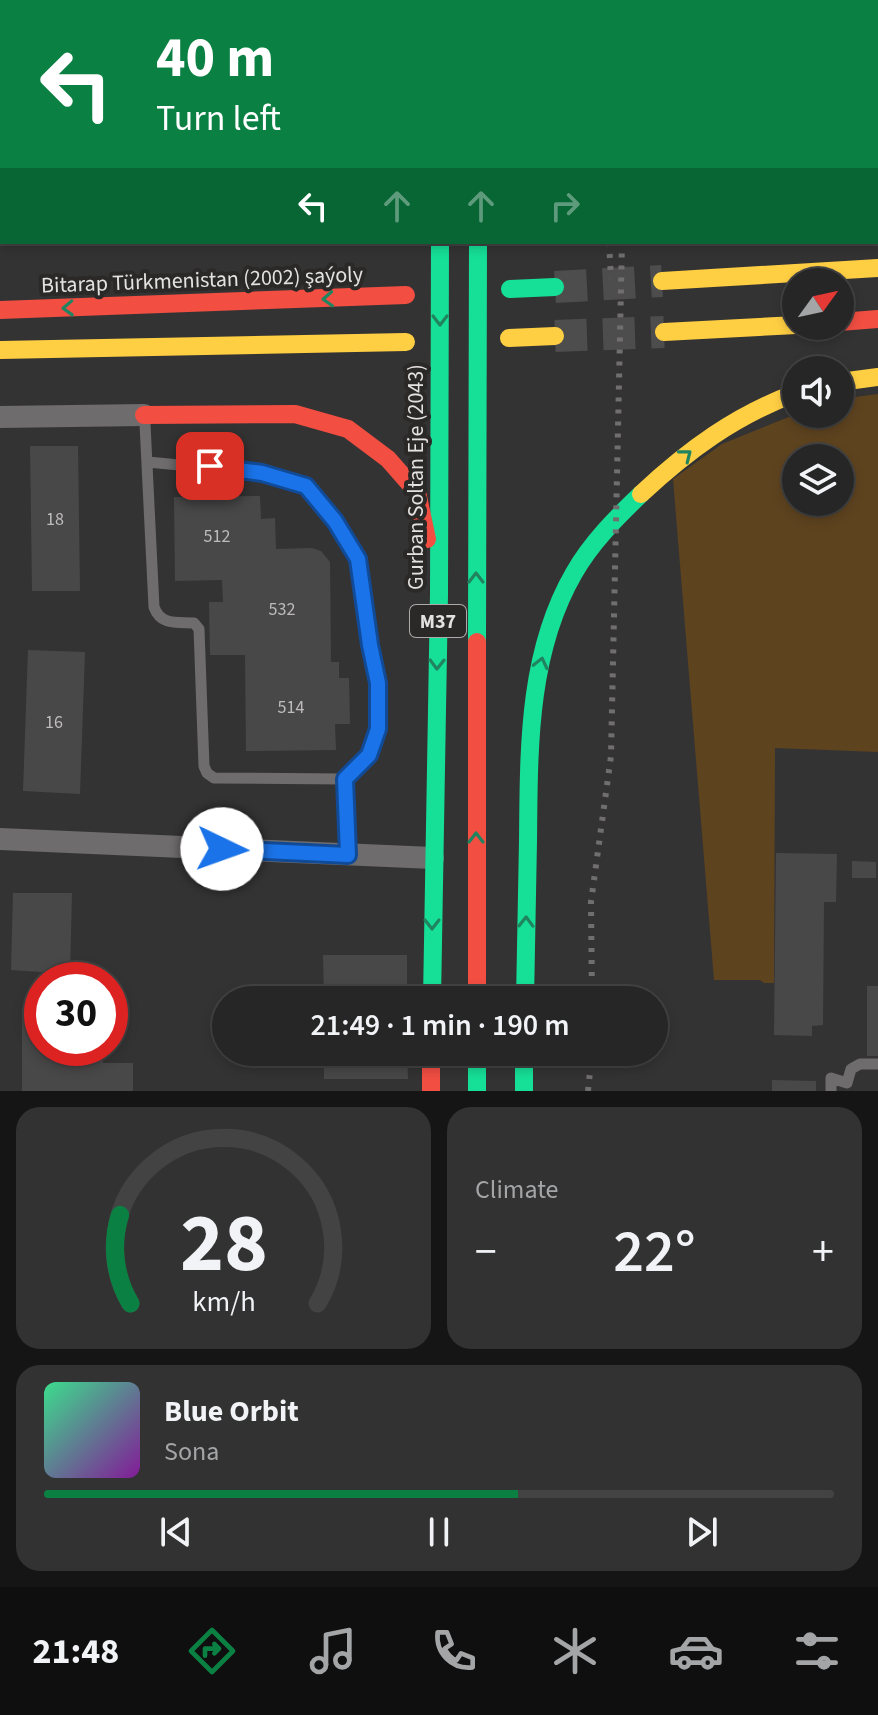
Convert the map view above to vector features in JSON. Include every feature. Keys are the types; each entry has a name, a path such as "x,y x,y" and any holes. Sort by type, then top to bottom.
{"main road":[{"name":"Gurban Soltan Eje (2043)","path":"432,986 439,594 440,244"},
{"name":"M37","path":"477,986 478,244"},
{"path":"662,281 878,268"},
{"path":"510,289 555,287"},
{"name":"Bitarap Türkmenistan (2002) şaýoly","path":"0,310 406,295"},
{"path":"854,321 878,319"},
{"path":"664,332 782,326"},
{"path":"509,338 555,336"},
{"path":"0,350 406,342"},
{"path":"854,380 878,377"},
{"path":"525,986 529,771 537,681 560,601 589,551 631,503 662,474 730,423 782,398"},
{"path":"144,415 295,414 348,429 388,459 417,492 439,594"},
{"path":"431,1066 431,1091"},
{"path":"477,1066 477,1091"},
{"path":"524,1066 524,1091"}],"street":[{"path":"0,31 0,78"},
{"path":"0,417 144,415"},
{"path":"0,839 433,858"}],"lane":[{"path":"144,415 154,607 158,617 165,622 194,623 199,629 204,766 207,773 214,778 345,779 369,755 378,729 378,683 358,559 351,546 306,486 262,473 148,462"},
{"path":"345,779 348,855"},
{"path":"831,1091 831,1078 847,1083 851,1069 860,1064 878,1064"}],"shaded area":[{"path":"878,394 878,752 775,748 774,983 714,980 673,479 722,444 782,420 782,428 854,428 854,397"}],"building":[{"path":"30,446 78,446 80,591 32,591"},
{"path":"260,496 261,519 275,518 276,549 312,548 321,551 330,562 331,662 339,662 339,678 349,678 350,724 335,724 336,750 246,751 245,655 210,655 209,602 223,602 222,580 175,581 174,497"},
{"path":"28,650 85,652 80,794 23,791"},
{"path":"776,853 837,854 836,902 824,902 823,1025 812,1026 812,1036 774,1035"},
{"path":"852,861 876,862 876,878 852,878"},
{"path":"13,893 72,893 70,962 24,962 24,971 11,970"},
{"path":"323,955 407,955 407,986 324,986"},
{"path":"867,986 878,986 878,1056 867,1056"},
{"path":"22,1009 24,1066 128,1066 128,1063 133,1063 133,1091 22,1091"},
{"path":"324,1066 408,1066 408,1079 324,1079"},
{"path":"772,1080 816,1081 816,1091 772,1091"}],"tunnel":[{"path":"555,287 662,281"},
{"path":"555,336 664,332"}],"railway":[{"path":"609,244 611,278"},
{"path":"592,986 591,902 611,756 622,244"},
{"path":"588,1091 591,1066"}],"traffic: fast":[{"path":"432,986 439,594 440,244"},
{"path":"477,642 478,244"},
{"path":"510,289 555,287"},
{"path":"525,986 529,773 539,670 547,636 574,573 596,541 641,494"},
{"path":"477,1066 477,1091"},
{"path":"524,1066 524,1091"}],"traffic: slow":[{"path":"662,281 878,268"},
{"path":"664,332 782,326"},
{"path":"509,338 555,336"},
{"path":"0,350 406,342"},
{"path":"854,380 878,377"},
{"path":"641,494 714,435 782,399"}],"traffic: jam":[{"path":"0,310 406,295"},
{"path":"854,321 878,319"},
{"path":"144,415 295,414 348,429 388,459 417,492 427,539"},
{"path":"477,642 477,986"},
{"path":"431,1066 431,1091"}],"route":[{"path":"210,466 262,473 306,486 335,521 358,559 378,683 378,729 369,755 345,779 348,855 222,849"}]}
